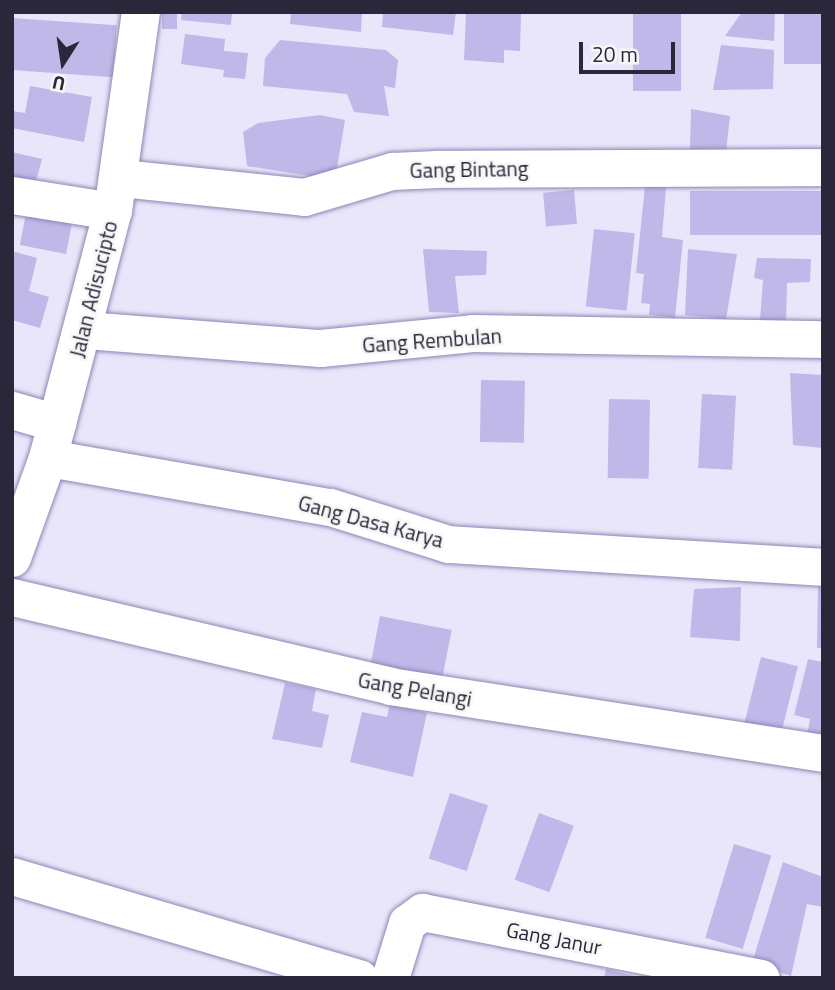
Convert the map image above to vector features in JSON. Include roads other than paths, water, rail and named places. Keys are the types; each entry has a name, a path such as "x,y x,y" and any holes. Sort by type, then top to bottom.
{"main road":[{"name":"Jalan Adisucipto","path":"12,558 53,441 85,330 117,195 141,12"}],"street":[{"name":"Gang Bintang","path":"12,195 304,197 403,171 823,167"},
{"name":"Gang Rembulan","path":"85,330 320,348 472,333 823,339"},
{"name":"Gang Dasa Karya","path":"12,410 53,441 330,507 448,544 823,567"},
{"name":"Gang Pelangi","path":"12,597 390,686 823,753"},
{"path":"12,876 359,978"},
{"name":"Gang Janur","path":"390,978 407,923 422,912 761,978"}]}
